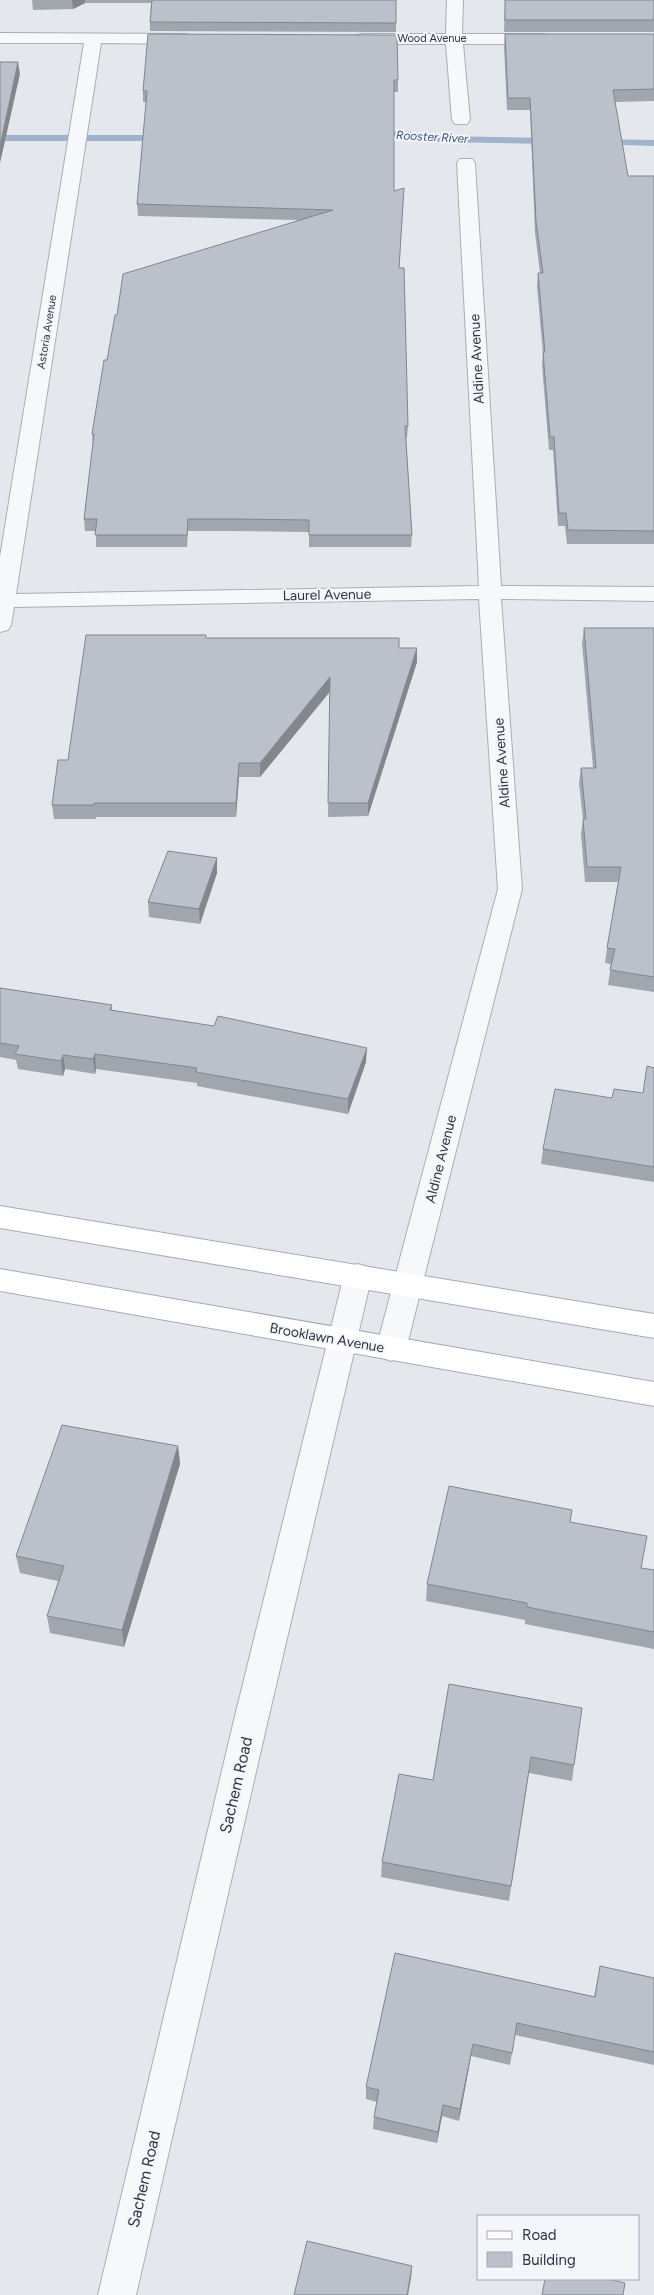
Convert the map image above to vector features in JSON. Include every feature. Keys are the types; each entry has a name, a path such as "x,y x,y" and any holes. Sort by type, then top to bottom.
{"main road":[{"path":"0,1217 358,1275 654,1326"},
{"name":"Brooklawn Avenue","path":"0,1280 654,1394"}],"street":[{"path":"455,0 454,38 461,120"},
{"path":"0,38 200,39"},
{"name":"Wood Avenue","path":"346,38 559,39"},
{"name":"Astoria Avenue","path":"0,625 2,601 93,39"},
{"name":"Aldine Avenue","path":"391,1349 510,889 490,592 466,163"},
{"name":"Laurel Avenue","path":"2,601 490,592 654,594"},
{"name":"Sachem Road","path":"117,2295 358,1275"}],"building":[{"path":"152,0 396,0 396,23 150,22"},
{"path":"505,0 654,0 654,20 505,20"},
{"path":"148,34 397,35 398,80 394,80 394,191 404,188 399,268 404,268 408,426 405,426 412,535 309,535 309,520 188,519 187,535 95,535 97,519 84,519 94,434 92,434 104,360 107,360 115,315 117,315 123,274 333,210 137,204 147,91 143,91"},
{"path":"505,34 654,34 654,89 613,90 628,176 654,176 654,531 568,530 566,513 559,513 554,437 550,437 543,352 545,352 538,273 543,273 536,221 530,98 508,98"},
{"path":"0,62 18,62 0,146"},
{"path":"584,628 654,628 654,977 610,970 615,949 607,948 621,867 587,867 583,819 586,819 581,768 596,768"},
{"path":"86,635 206,635 206,638 399,638 399,648 417,648 368,803 328,803 330,677 260,763 239,763 236,803 94,803 94,805 52,805 58,760 68,760"},
{"path":"168,851 217,858 199,909 148,902"},
{"path":"0,988 112,1005 110,1010 214,1026 218,1016 367,1048 348,1099 196,1072 197,1068 95,1054 93,1059 63,1055 61,1061 15,1054 19,1046 0,1043"},
{"path":"647,1066 654,1068 654,1167 543,1149 555,1089 612,1098 614,1089 643,1093"},
{"path":"62,1425 178,1446 122,1630 47,1616 64,1566 16,1556"},
{"path":"449,1486 572,1510 570,1522 647,1536 641,1568 654,1570 654,1632 527,1607 527,1603 427,1584"},
{"path":"449,1684 582,1708 574,1765 531,1757 511,1886 382,1862 399,1774 433,1780"},
{"path":"395,1953 595,1997 600,1966 654,1978 654,2052 517,2023 512,2053 473,2044 460,2109 443,2105 438,2132 374,2117 379,2090 366,2087"},
{"path":"307,2241 412,2266 407,2295 294,2295"},
{"path":"545,2280 612,2280 625,2283 623,2295 542,2295"}],"waterway":[{"name":"Rooster River","path":"372,136 404,134 439,139 552,141"},
{"name":"Rooster River","path":"0,138 165,138"},
{"name":"Rooster River","path":"599,142 654,143"}]}
